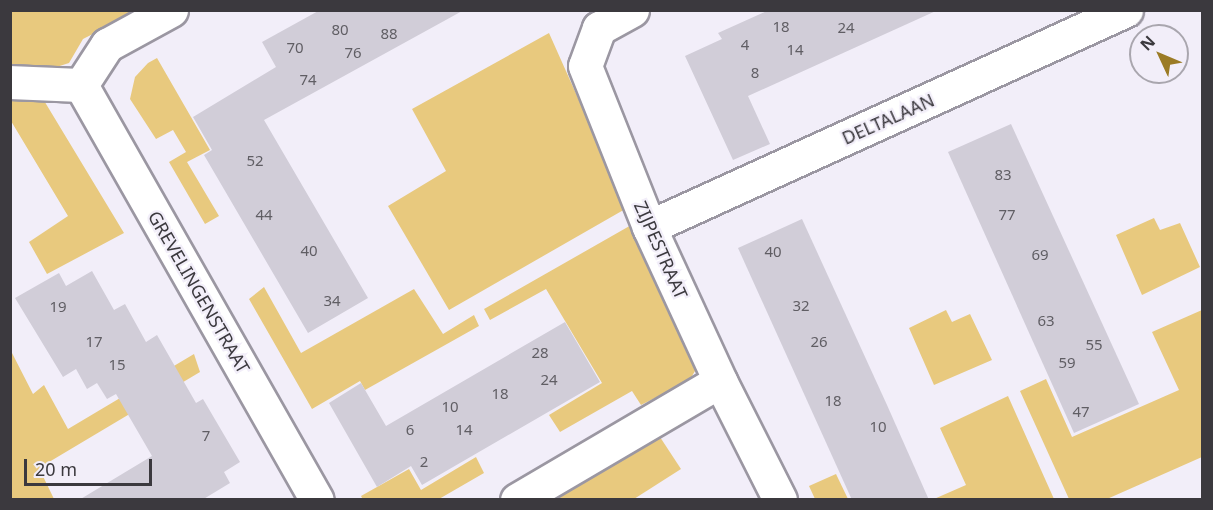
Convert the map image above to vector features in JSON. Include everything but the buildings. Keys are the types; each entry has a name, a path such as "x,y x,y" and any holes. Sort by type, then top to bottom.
{"street":[{"path":"10,82 81,86 107,45 171,10"},
{"name":"ZIJPESTRAAT","path":"632,10 599,28 585,66 650,227 720,381 780,500"},
{"name":"DELTALAAN","path":"650,227 1126,10"},
{"name":"GREVELINGENSTRAAT","path":"81,86 317,500"},
{"path":"517,500 720,381"}],"shaded area":[{"path":"11,11 138,11 83,39 69,63 47,70 11,64"},
{"path":"549,33 627,208 449,310 388,206 446,171 412,109"},
{"path":"157,58 210,150 187,162 219,216 205,224 169,162 186,152 173,130 156,139 130,99 135,77 148,63"},
{"path":"11,87 37,89 124,233 47,274 29,242 68,216 11,121"},
{"path":"1154,218 1160,230 1180,223 1200,267 1142,295 1116,235"},
{"path":"633,224 698,366 689,381 641,405 632,391 560,432 549,415 602,383 546,289 490,320 484,309"},
{"path":"264,287 301,353 414,289 443,334 474,315 479,326 365,390 360,381 312,409 249,299"},
{"path":"946,310 952,322 970,314 992,360 934,385 909,328"},
{"path":"1202,310 1202,457 1107,499 1069,499 1020,391 1046,379 1072,437 1179,390 1152,332"},
{"path":"12,353 33,394 44,385 68,429 194,354 200,372 39,468 54,499 11,499"},
{"path":"1008,396 1054,499 934,499 966,485 940,428"},
{"path":"658,434 681,469 634,499 546,500"},
{"path":"476,457 484,473 439,499 363,500 361,496 409,469 421,490"},
{"path":"836,474 848,499 815,499 809,486"}]}
